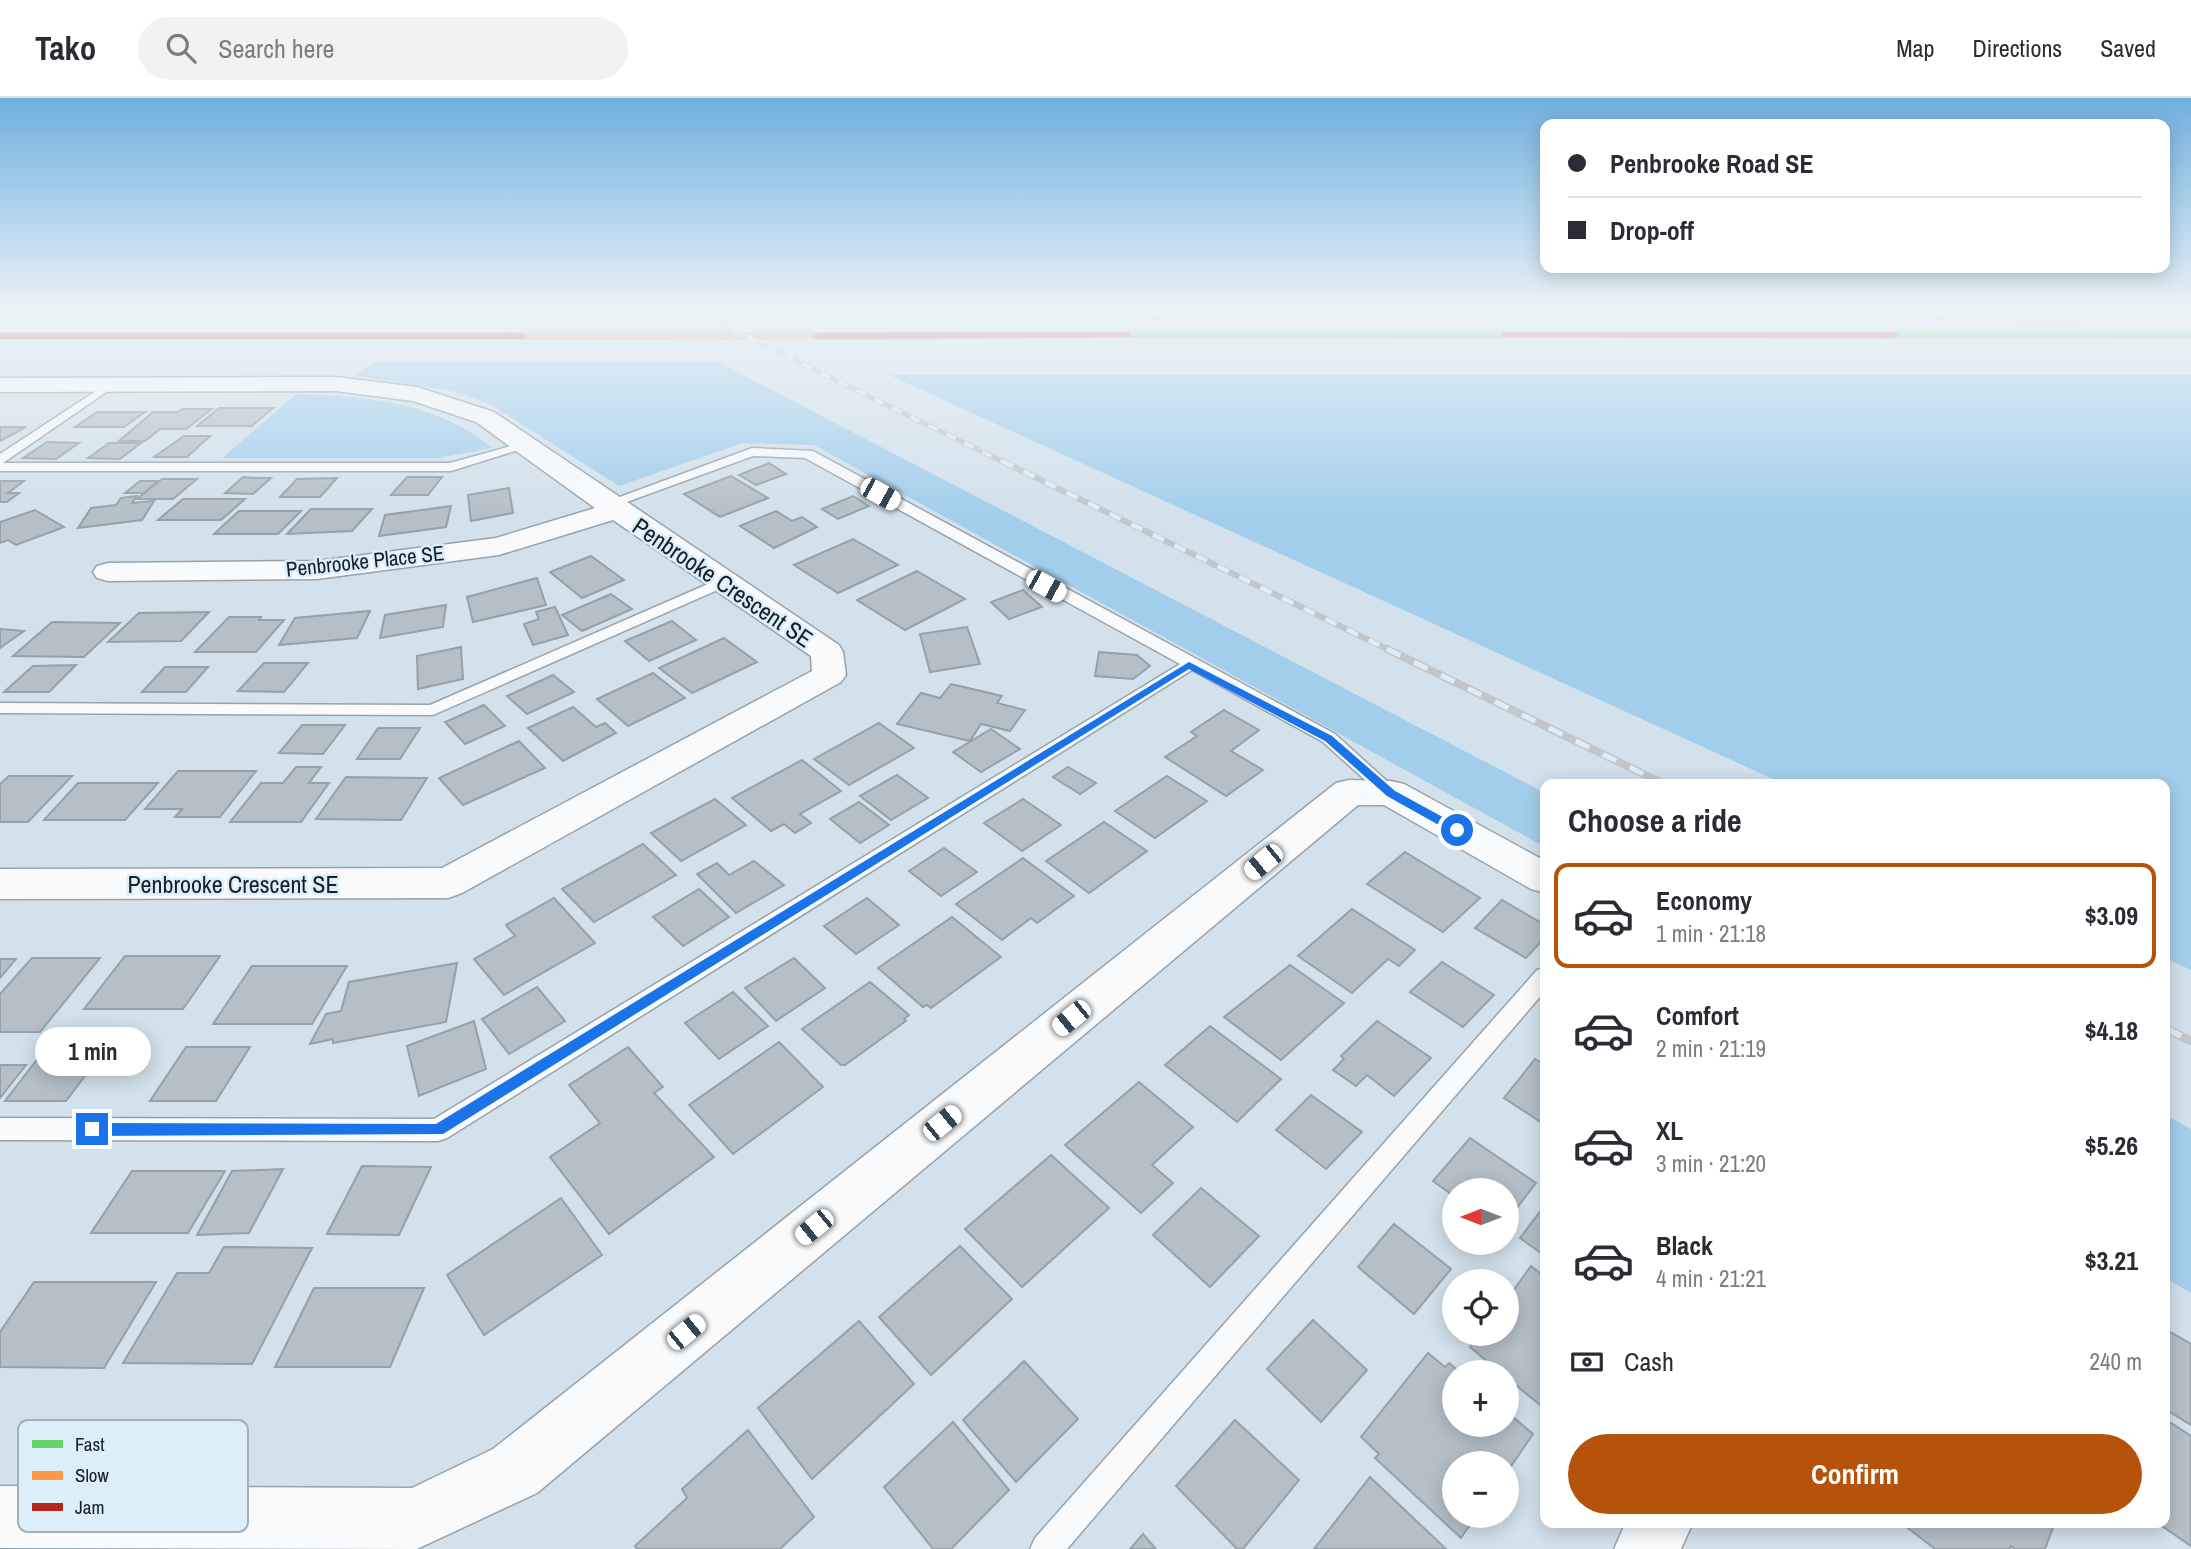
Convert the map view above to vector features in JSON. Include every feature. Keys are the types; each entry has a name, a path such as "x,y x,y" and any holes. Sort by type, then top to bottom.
{"street":[{"name":"Penbrooke Crescent SE","path":"0,385 336,384 417,394 485,417 612,507 827,652 829,675 449,883 0,884"},
{"name":"Penbrooke Place SE","path":"108,572 317,570 499,546 612,507"},
{"path":"248,1518 414,1519 514,1471 1349,792 1391,793 1540,876"},
{"path":"0,1517 18,1517"},
{"path":"1647,1549 1658,1528"}],"lane":[{"path":"0,460 111,384"},
{"path":"0,467 451,467 525,446"},
{"path":"612,507 752,453 808,454 1189,665 1329,738 1391,793"},
{"path":"0,708 433,710 724,582"},
{"path":"0,1129 438,1130 1189,665"},
{"path":"1046,1549 1540,982"}],"shaded area":[{"path":"373,379 750,379 1540,790 1540,844 814,445 743,443 619,486 490,404 452,391"},
{"path":"897,379 2191,379 2191,970 2170,960 2170,779 1773,779"},
{"path":"296,394 400,404 448,420 492,448 438,458 222,458"},
{"path":"2170,1118 2191,1129 2191,1293 2170,1281"}],"building":[{"path":"219,408 273,408 252,426 197,426"},
{"path":"182,409 212,409 186,429 160,429 145,441 119,441 153,412 178,412"},
{"path":"97,412 145,412 124,427 75,427"},
{"path":"0,427 26,427 0,441"},
{"path":"184,436 210,436 187,457 154,457"},
{"path":"47,442 79,443 56,459 23,458"},
{"path":"109,443 141,443 120,459 88,458"},
{"path":"769,463 786,474 756,485 739,475"},
{"path":"731,476 768,498 720,517 684,494"},
{"path":"243,477 271,478 253,494 225,493"},
{"path":"407,477 442,477 428,495 391,495"},
{"path":"337,478 320,497 280,497 297,479"},
{"path":"162,479 197,479 173,499 137,499"},
{"path":"0,481 24,481 8,493 19,493 7,502 0,502"},
{"path":"140,481 158,481 144,493 125,493"},
{"path":"509,488 513,513 471,521 468,495"},
{"path":"137,496 132,503 154,501 142,520 78,528 91,508 116,505 121,498"},
{"path":"853,496 869,506 838,519 822,509"},
{"path":"183,499 245,499 221,520 158,520"},
{"path":"451,506 446,527 379,536 385,515"},
{"path":"311,509 372,509 352,531 287,534"},
{"path":"35,510 64,527 16,545 8,540 0,543 0,522"},
{"path":"239,511 301,511 278,534 214,534"},
{"path":"776,511 792,521 802,517 817,527 774,548 740,526"},
{"path":"853,539 898,565 838,593 794,565"},
{"path":"591,556 624,580 582,598 550,572"},
{"path":"917,571 965,599 905,630 857,600"},
{"path":"537,578 546,605 473,622 467,597"},
{"path":"1023,590 1042,607 1009,619 991,602"},
{"path":"611,594 632,609 582,631 562,615"},
{"path":"446,605 443,627 380,638 385,615"},
{"path":"555,607 568,635 533,645 524,624 539,619 536,612"},
{"path":"370,611 357,638 279,645 295,618"},
{"path":"209,612 181,641 108,642 139,613"},
{"path":"229,617 284,620 256,652 195,652"},
{"path":"672,621 696,640 649,661 625,641"},
{"path":"52,622 120,623 84,657 13,656"},
{"path":"967,627 980,664 930,672 920,634"},
{"path":"0,629 24,631 0,648"},
{"path":"724,638 757,662 692,693 659,668"},
{"path":"461,647 463,679 418,689 417,656"},
{"path":"1099,652 1137,655 1150,666 1133,679 1095,676"},
{"path":"264,663 308,663 284,692 238,691"},
{"path":"76,665 49,692 4,692 33,666"},
{"path":"165,667 208,667 186,692 142,692"},
{"path":"653,673 685,698 628,726 597,699"},
{"path":"553,675 574,692 527,714 507,696"},
{"path":"951,684 1002,696 997,703 1025,710 1010,731 981,724 970,741 897,724 921,693 940,698"},
{"path":"484,705 505,726 465,744 445,722"},
{"path":"573,707 596,727 605,723 616,733 563,761 528,728"},
{"path":"1224,710 1259,730 1231,751 1263,770 1226,796 1165,757 1197,736 1191,732"},
{"path":"879,723 914,748 849,785 814,759"},
{"path":"302,725 345,725 323,754 279,753"},
{"path":"378,728 420,728 400,759 357,759"},
{"path":"991,729 1020,749 981,772 953,752"},
{"path":"519,741 545,768 463,805 439,778"},
{"path":"802,760 841,791 800,814 811,823 795,833 784,824 771,831 732,798"},
{"path":"296,767 321,767 309,783 329,783 301,822 230,822 261,783 283,783"},
{"path":"1068,767 1096,783 1080,794 1053,777"},
{"path":"178,771 256,771 220,817 175,817 182,809 145,809"},
{"path":"897,775 928,798 891,820 860,796"},
{"path":"9,776 72,776 28,822 0,822 0,784"},
{"path":"1167,776 1207,801 1155,838 1115,811"},
{"path":"346,777 427,778 401,820 316,819"},
{"path":"78,783 158,783 125,820 44,820"},
{"path":"715,799 746,825 681,861 651,833"},
{"path":"1023,799 1061,825 1022,851 984,823"},
{"path":"859,802 889,825 860,843 830,819"},
{"path":"1104,822 1147,851 1089,893 1046,861"},
{"path":"643,844 676,875 594,922 562,889"},
{"path":"944,848 977,872 941,896 909,871"},
{"path":"1405,852 1480,898 1443,932 1367,884"},
{"path":"1023,858 1074,896 1037,923 1031,918 1002,940 956,904"},
{"path":"754,861 784,885 736,913 697,874 717,863 729,875"},
{"path":"699,889 729,917 683,946 653,917"},
{"path":"554,898 595,943 504,995 474,959 515,936 506,925"},
{"path":"867,898 899,925 856,954 824,926"},
{"path":"1502,900 1540,922 1540,943 1526,958 1475,928"},
{"path":"1352,909 1415,950 1399,966 1388,959 1352,993 1298,956"},
{"path":"952,917 1001,957 931,1008 927,1005 923,1007 878,968"},
{"path":"125,956 220,956 183,1009 84,1009"},
{"path":"32,958 100,958 40,1032 0,1032 0,994"},
{"path":"794,958 825,988 776,1021 745,988"},
{"path":"0,959 16,959 0,978"},
{"path":"1442,962 1494,995 1463,1027 1410,992"},
{"path":"457,963 446,1022 333,1043 333,1039 310,1044 326,1014 341,1011 349,982"},
{"path":"1290,965 1344,1003 1281,1060 1224,1017"},
{"path":"252,966 347,966 312,1024 213,1024"},
{"path":"870,982 909,1015 904,1019 906,1021 845,1065 841,1065 802,1029"},
{"path":"537,987 565,1021 509,1054 482,1019"},
{"path":"733,992 768,1026 719,1059 685,1023"},
{"path":"474,1021 486,1069 419,1096 407,1046"},
{"path":"1377,1021 1431,1058 1394,1096 1367,1075 1356,1086 1333,1070 1344,1059 1341,1056"},
{"path":"1210,1026 1281,1079 1237,1122 1165,1065"},
{"path":"779,1042 823,1087 733,1154 689,1105"},
{"path":"186,1047 250,1047 216,1101 150,1101"},
{"path":"628,1047 663,1087 654,1093 714,1157 609,1234 550,1157 600,1123 569,1085"},
{"path":"46,1048 106,1048 66,1101 5,1101"},
{"path":"1535,1059 1540,1062 1540,1122 1504,1098"},
{"path":"0,1065 26,1065 0,1098"},
{"path":"1139,1082 1193,1127 1152,1165 1173,1183 1141,1213 1065,1145"},
{"path":"1311,1095 1362,1132 1326,1169 1276,1130"},
{"path":"1470,1138 1536,1183 1519,1205 1519,1178 1442,1178 1442,1187 1433,1181"},
{"path":"1051,1155 1109,1208 1022,1287 965,1229"},
{"path":"362,1166 431,1167 399,1235 327,1234"},
{"path":"283,1169 249,1233 197,1235 232,1171"},
{"path":"132,1171 225,1171 188,1233 91,1233"},
{"path":"1201,1188 1259,1236 1210,1287 1153,1235"},
{"path":"561,1198 602,1255 484,1335 447,1275"},
{"path":"1540,1212 1540,1252 1520,1238"},
{"path":"1394,1224 1451,1269 1442,1269 1442,1280 1414,1314 1358,1267"},
{"path":"960,1246 1012,1299 931,1375 879,1317"},
{"path":"224,1247 312,1248 252,1364 123,1363 177,1273 209,1273"},
{"path":"1531,1266 1540,1273 1540,1405 1519,1388 1519,1360 1486,1360 1470,1347 1519,1346 1519,1282"},
{"path":"34,1282 156,1282 104,1368 0,1367 0,1332"},
{"path":"314,1288 424,1288 390,1367 275,1367"},
{"path":"1313,1320 1367,1370 1321,1422 1267,1369"},
{"path":"859,1321 914,1384 812,1479 758,1408"},
{"path":"2170,1332 2191,1344 2191,1425 2170,1412"},
{"path":"1428,1353 1442,1365 1442,1437 1519,1437 1519,1422 1533,1434 1519,1454 1519,1451 1442,1451 1442,1520 1375,1458 1379,1454 1361,1437"},
{"path":"1024,1361 1078,1419 1016,1482 963,1420"},
{"path":"1235,1420 1299,1480 1243,1549 1237,1549 1176,1486"},
{"path":"953,1422 1009,1490 951,1549 933,1549 884,1487"},
{"path":"2170,1422 2191,1436 2191,1546 2165,1528 2170,1528"},
{"path":"748,1430 814,1517 780,1549 637,1549 635,1546 687,1498 682,1489"},
{"path":"1370,1477 1446,1549 1314,1549"},
{"path":"1450,1528 1468,1528 1461,1538"},
{"path":"1908,1528 2053,1528 2045,1549 2015,1549 2011,1546 2009,1549 1935,1549"},
{"path":"1143,1534 1156,1549 1130,1549"}],"railway":[{"path":"833,379 1005,463"},
{"path":"1002,461 1391,651"},
{"path":"1387,649 1654,779"},
{"path":"2170,1030 2191,1041"}],"route":[{"path":"92,1129 438,1130 1189,665 1329,738 1391,793 1457,830"}]}
